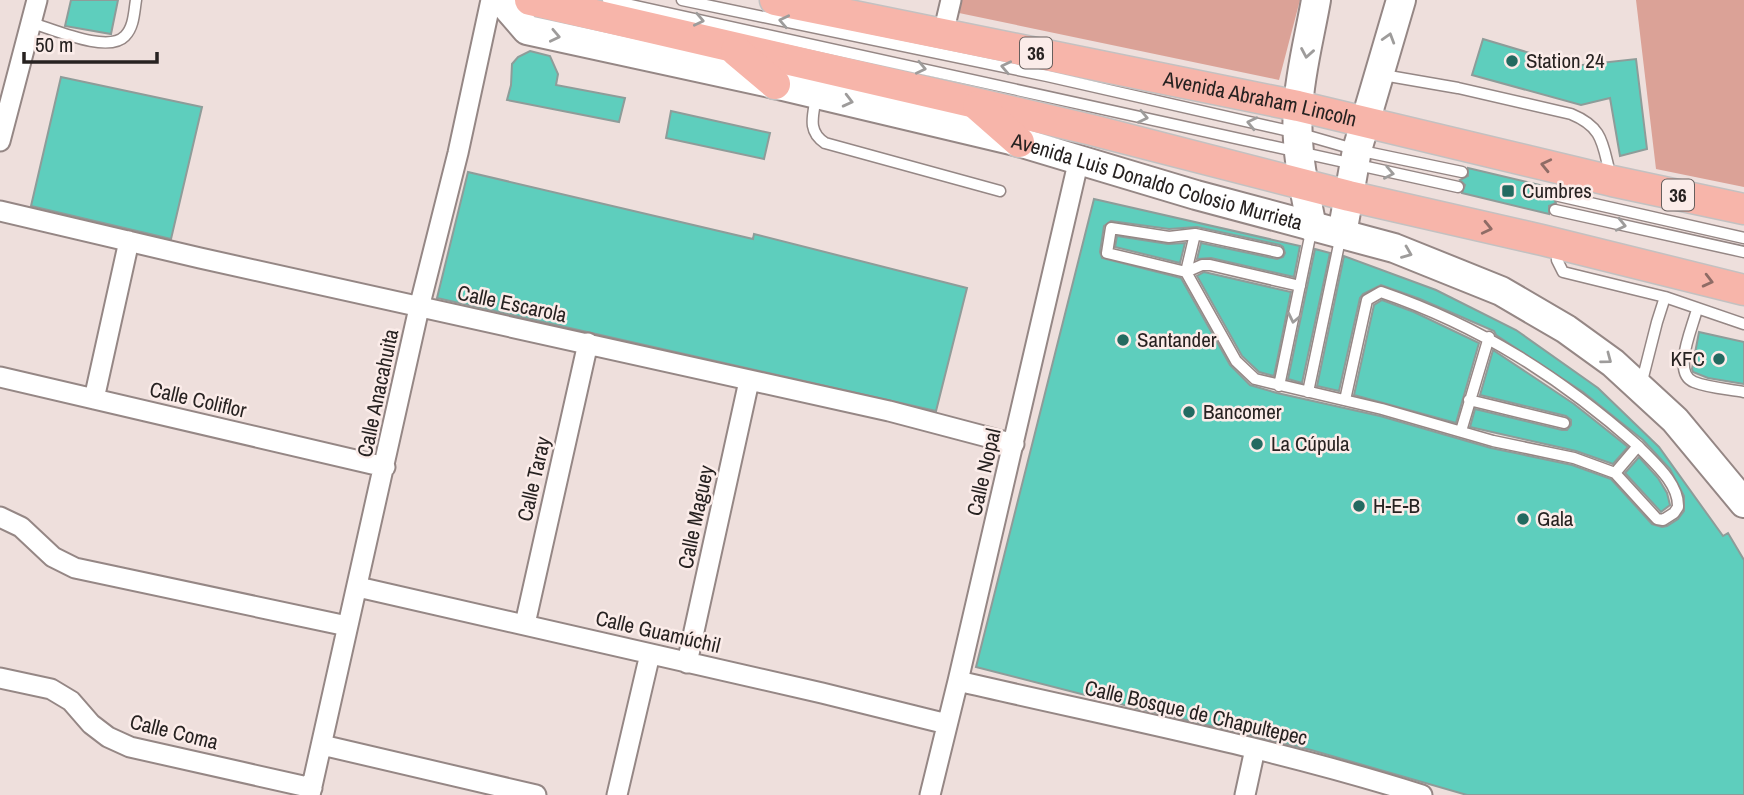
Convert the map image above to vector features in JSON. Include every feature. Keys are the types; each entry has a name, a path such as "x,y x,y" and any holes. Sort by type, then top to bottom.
{"main road":[{"name":"Avenida Luis Donaldo Colosio Murrieta","path":"501,0 527,30 817,93 1019,142 1394,248 1501,291 1566,329 1641,387 1675,420 1744,503"},
{"path":"530,0 975,103 1744,290"},
{"name":"Avenida Abraham Lincoln","path":"775,0 943,34 1358,146 1612,181 1744,209"},
{"path":"1312,227 1303,184 1299,130 1316,0"},
{"path":"1342,234 1358,146 1401,0"},
{"path":"731,47 775,84"},
{"path":"975,103 1019,142"}],"street":[{"path":"0,141 37,0"},
{"name":"Calle Anacahuita","path":"311,792 419,307 458,153 491,0"},
{"path":"943,34 951,0"},
{"name":"Calle Nopal","path":"930,795 1079,159"},
{"name":"Calle Escarola","path":"0,211 888,411 1014,444"},
{"path":"94,399 129,241"},
{"name":"Calle Taray","path":"525,624 588,344"},
{"name":"Calle Coliflor","path":"0,377 385,467"},
{"name":"Calle Maguey","path":"687,663 748,381"},
{"path":"0,517 21,527 53,557 75,568 347,626"},
{"name":"Calle Guamúchil","path":"358,587 822,692 947,724"},
{"path":"617,795 650,654"},
{"name":"Calle Coma","path":"0,678 51,690 71,701 91,724 108,737 131,747 311,792"},
{"name":"Calle Bosque de Chapultepec","path":"958,681 1255,749 1379,788 1422,795"},
{"path":"322,745 536,795"},
{"path":"1245,795 1255,749"}],"lane":[{"path":"32,23 99,43 112,44 123,38 131,28 136,0"},
{"path":"608,0 1299,130"},
{"path":"682,0 1299,130 1462,172"},
{"path":"1378,74 1458,88 1571,114 1587,121 1595,128 1600,139 1612,181"},
{"path":"817,93 811,123 818,138 825,143 1000,191"},
{"path":"1358,146 1458,187"},
{"path":"1559,196 1744,238"},
{"path":"1555,210 1744,252"},
{"path":"1279,386 1312,227"},
{"path":"1279,252 1195,234 1169,237 1111,228 1107,253 1186,272 1202,265 1210,265 1300,286"},
{"path":"1195,234 1186,272 1236,361 1255,379 1574,458 1615,473 1657,519 1663,520 1678,507 1675,492 1666,477 1638,446 1557,382 1489,337 1413,303 1381,292 1367,300 1345,400"},
{"path":"1308,392 1342,234"},
{"path":"1558,244 1556,260 1563,272 1665,297 1744,324"},
{"path":"1641,387 1665,297"},
{"path":"1698,309 1682,366 1685,375 1692,381 1744,392"},
{"path":"1461,431 1489,337"},
{"path":"1469,400 1564,423"},
{"path":"1615,473 1638,446"}],"shaded area":[{"path":"961,0 1300,0 1279,80 959,13"},
{"path":"1636,0 1744,0 1744,187 1656,169"}],"building":[{"path":"71,0 118,0 111,34 65,26"},
{"path":"1483,39 1573,66 1636,59 1647,149 1620,156 1610,98 1581,105 1472,75"},
{"path":"530,51 550,56 558,74 556,85 625,98 619,122 507,100 512,64 518,57"},
{"path":"61,77 202,107 171,239 31,206"},
{"path":"671,111 770,133 764,159 666,138"},
{"name":"Cumbres","path":"1468,168 1556,189 1552,195 1556,203 1549,206 1549,214 1462,193 1465,185 1460,180 1468,176"},
{"path":"468,172 753,239 754,234 967,288 936,411 437,298"},
{"name":"H-E-B","path":"1094,199 1300,246 1294,277 1211,258 1197,259 1201,243 1277,259 1285,253 1280,245 1197,227 1169,229 1111,221 1104,226 1100,252 1102,258 1181,278 1230,365 1250,385 1380,416 1491,448 1572,465 1611,479 1652,524 1667,526 1684,511 1684,496 1670,469 1643,440 1583,392 1496,335 1494,331 1420,299 1381,285 1363,294 1339,391 1317,386 1344,256 1436,290 1516,330 1598,388 1659,447 1723,536 1728,533 1744,560 1744,795 1467,795 1311,750 976,667"},
{"path":"1117,236 1168,244 1185,243 1180,263 1115,247"},
{"path":"1315,249 1330,253 1302,383 1288,379"},
{"path":"1204,272 1291,292 1274,376 1259,372 1242,356 1197,276"},
{"path":"1382,300 1479,343 1456,423 1354,395 1374,305"},
{"name":"KFC","path":"1699,332 1744,342 1744,384 1708,378 1693,372"},
{"path":"1493,350 1574,404 1628,447 1613,464 1576,451 1470,427 1475,409 1562,430 1567,430 1571,425 1571,420 1566,416 1480,395"},
{"path":"1639,457 1658,478 1667,493 1670,505 1661,512 1625,473"}],"place":[{"name":"Station 24","path":"1512,61"},
{"name":"Cumbres","path":"1508,191"},
{"name":"Santander","path":"1123,340"},
{"name":"KFC","path":"1719,359"},
{"name":"Bancomer","path":"1189,412"},
{"name":"La Cúpula","path":"1257,444"},
{"name":"H-E-B","path":"1359,506"},
{"name":"Gala","path":"1523,519"}]}
